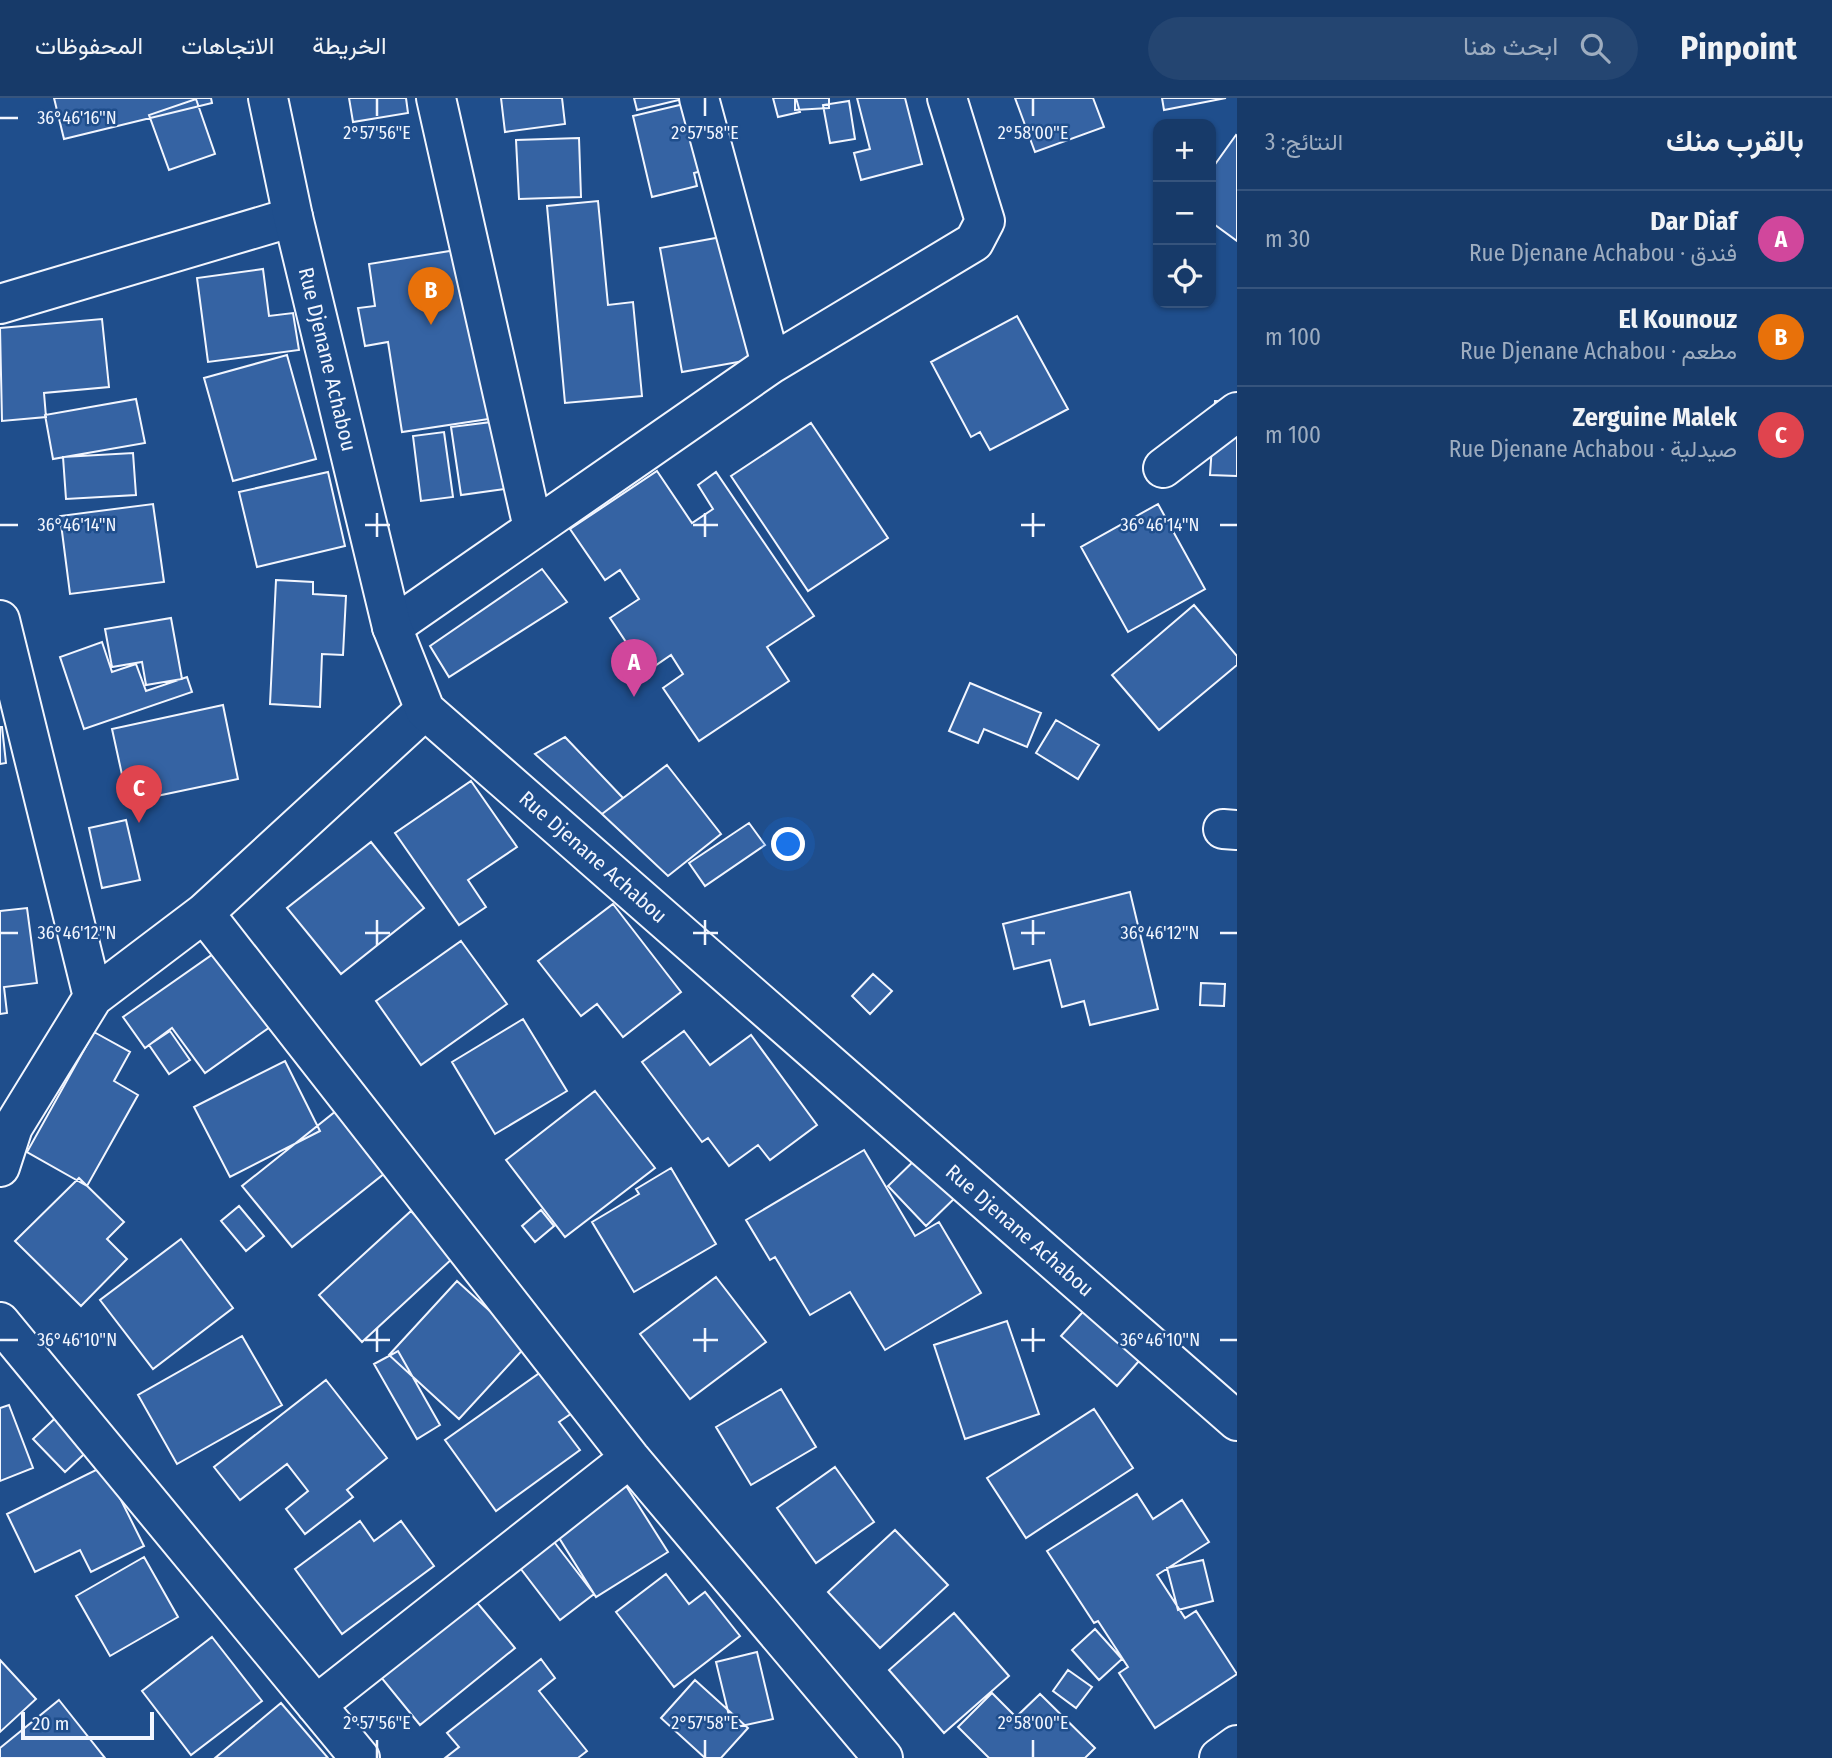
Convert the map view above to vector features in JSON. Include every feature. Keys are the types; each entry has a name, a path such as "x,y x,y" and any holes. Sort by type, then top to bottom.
{"street":[{"name":"Rue Djenane Achabou","path":"268,98 293,217 393,627 425,710 1237,1421"},
{"path":"436,98 534,528"},
{"path":"699,98 771,364"},
{"path":"393,627 771,364 974,242 985,221 947,98"},
{"path":"0,304 293,217"},
{"path":"1163,467 1237,412"},
{"path":"0,620 93,997"},
{"path":"0,1167 13,1127 93,997 204,913 425,710"},
{"path":"204,913 630,1458 883,1758"},
{"path":"0,1322 360,1758"},
{"path":"316,1705 630,1458"},
{"path":"1220,1758 1237,1745"}],"building":[{"path":"54,98 211,98 212,103 64,139"},
{"path":"349,98 406,98 408,113 353,122"},
{"path":"501,98 562,98 565,124 505,132"},
{"path":"634,98 687,98 637,110"},
{"path":"773,98 796,98 800,112 778,117"},
{"path":"795,98 829,98 829,108 795,110"},
{"path":"857,98 905,98 922,164 861,180 854,153 870,149"},
{"path":"1015,98 1093,98 1104,127 1035,152"},
{"path":"1162,98 1226,98 1164,110"},
{"path":"196,99 215,154 169,170 149,115"},
{"path":"705,99 722,166 694,173 697,186 652,197 633,116"},
{"path":"849,101 855,139 830,143 823,105"},
{"path":"1236,135 1237,241 1216,226 1216,163"},
{"path":"579,138 581,197 519,199 516,140"},
{"path":"598,201 608,305 633,302 642,396 565,403 547,206"},
{"path":"727,236 755,359 682,372 660,248"},
{"path":"487,245 515,415 402,432 388,342 365,346 358,308 375,306 369,264"},
{"path":"263,269 269,316 293,313 299,350 208,362 197,278"},
{"path":"1017,316 1068,409 990,450 980,432 971,437 931,362"},
{"path":"102,319 109,387 44,393 46,417 2,421 0,328"},
{"path":"287,355 316,459 233,481 204,378"},
{"path":"136,399 145,443 53,459 45,415"},
{"path":"1215,401 1237,402 1237,476 1210,475"},
{"path":"523,418 533,485 461,495 451,427"},
{"path":"811,423 888,538 808,591 731,476"},
{"path":"444,432 453,497 421,501 413,436"},
{"path":"133,453 136,495 66,499 63,457"},
{"path":"657,471 692,523 713,509 698,485 716,472 814,616 767,647 789,681 699,741 663,688 683,674 671,655 646,672 610,618 639,599 620,570 605,580 570,529"},
{"path":"328,472 345,546 257,567 239,492"},
{"path":"153,504 164,582 70,594 60,516"},
{"path":"1158,504 1205,589 1128,632 1081,547"},
{"path":"542,569 567,602 449,677 430,646"},
{"path":"276,580 313,582 313,594 346,596 343,655 322,654 320,707 270,704"},
{"path":"1194,605 1237,656 1237,665 1159,730 1112,675"},
{"path":"171,618 182,679 146,685 142,662 112,667 105,629"},
{"path":"102,642 112,672 136,664 146,691 187,677 192,692 84,729 60,657"},
{"path":"970,683 1041,713 1027,747 984,729 978,743 949,731"},
{"path":"223,705 238,779 128,802 112,729"},
{"path":"1056,720 1099,745 1078,779 1036,753"},
{"path":"0,727 6,763 0,764"},
{"path":"565,737 623,798 602,814 535,754"},
{"path":"667,765 721,834 668,876 602,814"},
{"path":"471,781 517,847 468,880 486,907 459,925 395,833"},
{"path":"126,820 140,880 102,888 89,828"},
{"path":"749,823 765,845 705,886 689,863"},
{"path":"371,842 424,908 341,974 287,908"},
{"path":"1130,892 1158,1009 1090,1025 1084,1001 1062,1007 1050,960 1014,969 1003,924"},
{"path":"613,904 681,992 623,1037 597,1004 581,1016 538,961"},
{"path":"27,908 37,983 4,987 7,1013 0,1014 0,911"},
{"path":"461,941 507,1004 421,1065 376,1001"},
{"path":"216,952 270,1027 205,1073 172,1028 145,1048 123,1017"},
{"path":"873,974 892,991 870,1014 852,996"},
{"path":"1201,983 1225,984 1224,1006 1200,1005"},
{"path":"523,1019 567,1091 495,1134 452,1062"},
{"path":"170,1031 190,1060 169,1074 149,1045"},
{"path":"684,1031 710,1065 751,1035 817,1125 770,1160 758,1145 729,1166 708,1138 702,1142 642,1062"},
{"path":"94,1032 130,1052 114,1081 138,1095 87,1186 27,1152"},
{"path":"285,1061 320,1131 230,1177 194,1107"},
{"path":"595,1091 655,1168 565,1237 506,1160"},
{"path":"341,1107 390,1169 292,1247 242,1186"},
{"path":"864,1150 915,1236 939,1222 981,1293 885,1350 850,1292 810,1315 775,1257 770,1260 746,1220"},
{"path":"921,1154 959,1194 926,1226 888,1186"},
{"path":"671,1168 716,1244 634,1292 592,1222 639,1194 636,1189"},
{"path":"79,1178 124,1222 107,1239 127,1259 81,1306 15,1241"},
{"path":"239,1206 264,1236 246,1251 221,1221"},
{"path":"541,1210 554,1226 535,1242 522,1226"},
{"path":"411,1211 454,1257 362,1342 319,1295"},
{"path":"181,1239 233,1308 153,1369 100,1300"},
{"path":"716,1277 766,1342 690,1399 640,1334"},
{"path":"457,1281 527,1345 459,1419 389,1355"},
{"path":"1090,1304 1146,1353 1117,1386 1061,1336"},
{"path":"1007,1321 1039,1414 965,1439 934,1345"},
{"path":"242,1336 282,1405 177,1464 138,1395"},
{"path":"398,1351 440,1425 417,1439 374,1364"},
{"path":"548,1367 578,1409 559,1422 580,1450 496,1511 445,1440"},
{"path":"326,1380 387,1458 347,1490 353,1497 305,1534 286,1509 308,1491 287,1464 240,1500 214,1467"},
{"path":"781,1389 816,1447 751,1485 716,1427"},
{"path":"9,1405 33,1468 0,1481 0,1408"},
{"path":"66,1408 97,1442 65,1472 33,1439"},
{"path":"1094,1409 1133,1468 1026,1538 987,1478"},
{"path":"104,1466 144,1546 91,1572 80,1550 35,1572 7,1514"},
{"path":"835,1467 874,1522 816,1563 777,1508"},
{"path":"623,1481 668,1552 596,1597 551,1525"},
{"path":"1137,1494 1153,1519 1182,1500 1209,1542 1157,1575 1185,1618 1196,1611 1237,1674 1155,1728 1119,1673 1128,1667 1098,1621 1094,1623 1047,1551"},
{"path":"360,1521 374,1541 401,1521 434,1566 342,1634 295,1569"},
{"path":"895,1530 948,1585 880,1648 828,1592"},
{"path":"548,1534 594,1594 560,1620 514,1560"},
{"path":"144,1557 178,1617 110,1656 76,1596"},
{"path":"1203,1560 1213,1601 1178,1610 1167,1568"},
{"path":"666,1574 689,1604 705,1592 740,1636 674,1687 616,1612"},
{"path":"474,1599 515,1648 420,1725 380,1676"},
{"path":"954,1613 1009,1676 944,1733 889,1670"},
{"path":"1095,1629 1122,1659 1099,1680 1072,1650"},
{"path":"212,1637 262,1701 191,1755 142,1691"},
{"path":"757,1652 773,1719 732,1728 716,1662"},
{"path":"541,1659 555,1678 539,1691 587,1751 578,1758 445,1758 459,1747 447,1733"},
{"path":"0,1660 36,1699 0,1732"},
{"path":"1068,1670 1092,1687 1076,1708 1053,1691"},
{"path":"695,1680 748,1728 721,1758 705,1758 661,1718"},
{"path":"992,1693 1016,1717 1040,1694 1095,1748 1085,1758 989,1758 958,1727"},
{"path":"59,1700 105,1758 0,1758 0,1748"},
{"path":"281,1703 328,1758 215,1758"}],"place":[{"name":"El Kounouz","path":"431,325"},
{"name":"Dar Diaf","path":"634,697"},
{"name":"Zerguine Malek","path":"139,823"}]}
